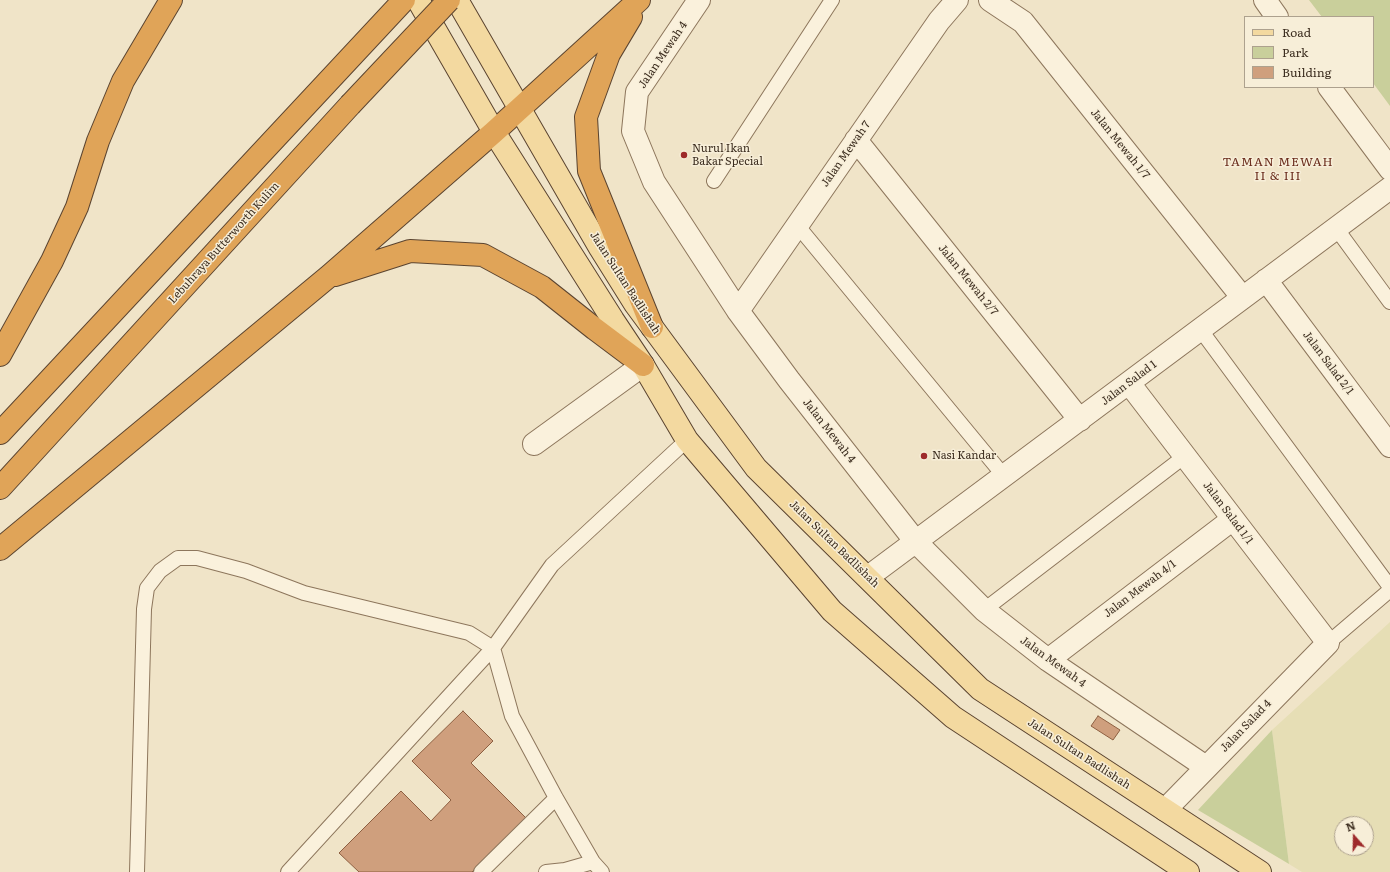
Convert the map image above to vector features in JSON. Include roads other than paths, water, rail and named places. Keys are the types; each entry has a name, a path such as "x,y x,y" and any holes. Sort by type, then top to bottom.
{"highway":[{"path":"0,355 52,261 77,207 98,141 123,81 171,0"},
{"path":"0,433 404,0"},
{"name":"Lebuhraya Butterworth Kulim","path":"0,488 350,105 449,0"},
{"path":"0,549 328,277 494,132 640,0"},
{"path":"640,0 610,54 586,117 589,171 652,327"},
{"path":"328,277 410,251 482,255 542,287 644,365"}],"main road":[{"path":"418,0 494,132 613,320 644,365 687,440 832,611 953,717 1188,872"},
{"name":"Jalan Sultan Badlishah","path":"457,0 521,108 600,248 635,304 756,468 980,689 1260,872"}],"street":[{"name":"Jalan Mewah 4","path":"700,0 637,92 633,131 654,182 738,311 789,380 916,542 984,610 1048,660 1206,767"},
{"name":"Jalan Mewah 7","path":"738,311 939,21 956,0"},
{"name":"Jalan Mewah 1/7","path":"990,0 1022,22 1242,297"},
{"path":"1265,0 1276,16"},
{"path":"1330,88 1390,169"},
{"name":"Jalan Mewah 2/7","path":"856,140 1080,420"},
{"name":"Jalan Salad 1","path":"868,577 1390,188"},
{"name":"Jalan Salad 2/1","path":"1266,280 1390,446"},
{"path":"534,444 644,365"},
{"name":"Jalan Salad 1/1","path":"1129,383 1328,643"},
{"name":"Jalan Mewah 4/1","path":"1048,660 1233,519"},
{"name":"Jalan Salad 4","path":"1165,810 1328,643"}],"lane":[{"path":"714,181 832,0"},
{"path":"797,225 1004,476"},
{"path":"1336,228 1390,302"},
{"path":"1200,329 1390,588 1328,643"},
{"path":"288,872 493,648 552,565 687,440"},
{"path":"984,610 1185,456"},
{"path":"137,872 144,609 147,588 160,571 178,558 198,558 239,569 304,593 469,633 493,648 512,716 556,798 598,867 546,872"},
{"path":"481,872 556,798"}],"place":[{"name":"Nurul Ikan Bakar Special","path":"684,155"},
{"name":"Nasi Kandar","path":"924,456"}],"district":[{"name":"TAMAN MEWAH II & III","path":"1278,169"}]}
